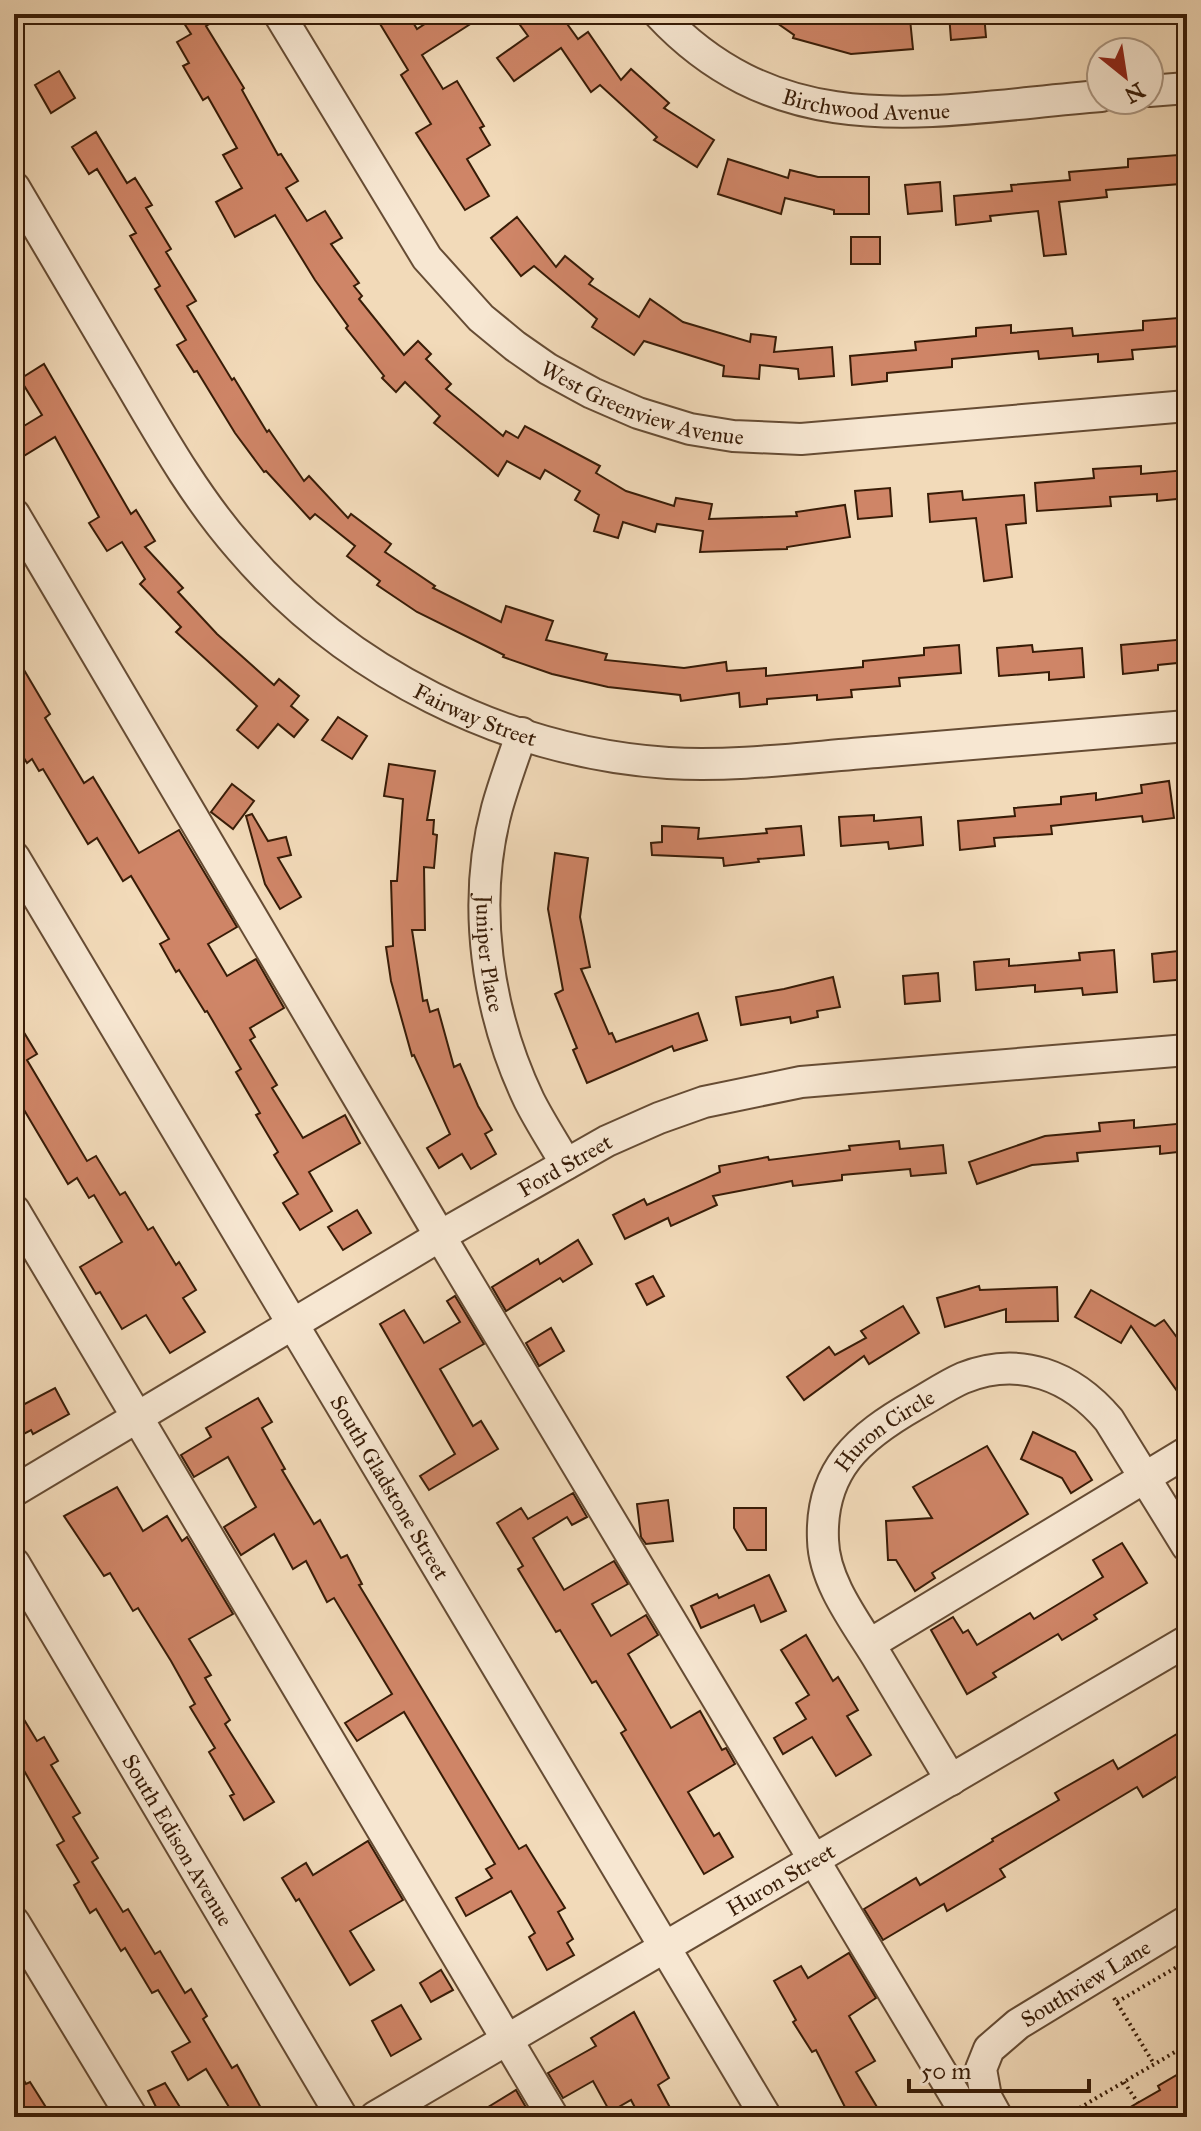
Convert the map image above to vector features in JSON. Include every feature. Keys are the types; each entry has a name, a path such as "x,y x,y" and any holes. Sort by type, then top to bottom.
{"street":[{"name":"West Greenview Avenue","path":"279,14 427,258 492,328 548,369 638,413 690,429 733,436 801,439 1187,406"},
{"name":"Birchwood Avenue","path":"659,14 694,48 753,85 817,105 855,112 890,113 1085,97"},
{"path":"1165,90 1187,88"},
{"name":"Fairway Street","path":"14,187 205,505 260,570 304,612 379,670 417,691 522,733 580,749 668,763 724,763 1187,726"},
{"path":"14,514 440,1236 815,1860 984,2110"},
{"name":"Juniper Place","path":"522,733 496,810 488,862 484,906 490,973 499,1020 511,1058 530,1101 566,1164"},
{"name":"South Gladstone Street","path":"14,857 766,2117"},
{"name":"Ford Street","path":"14,1491 440,1236 607,1141 659,1118 704,1102 801,1082 1187,1050"},
{"path":"14,1210 553,2117"},
{"name":"Huron Circle","path":"951,1780 837,1588 824,1554 824,1509 832,1482 844,1459 861,1440 882,1423 966,1377 991,1370 1029,1370 1064,1382 1094,1402 1109,1420 1187,1546"},
{"path":"870,1644 1187,1452"},
{"name":"South Edison Avenue","path":"14,1563 342,2117"},
{"name":"Huron Street","path":"375,2117 1187,1641"},
{"name":"Southview Lane","path":"984,2110 981,2069 989,2049 1018,2024 1187,1921"},
{"path":"14,1922 132,2117"}],"path":[{"path":"1117,2002 1187,1961"},
{"path":"1099,1974 1154,2064"},
{"path":"1064,2117 1187,2045"},
{"path":"1124,2082 1138,2103"}],"building":[{"path":"178,14 227,14 206,26 244,88 242,90 278,155 281,154 298,181 286,188 307,221 325,211 342,238 331,244 359,283 354,286 362,296 359,299 404,355 418,341 431,354 426,359 451,384 446,389 503,436 506,431 518,438 525,426 600,466 596,473 626,491 674,506 676,498 712,504 709,519 797,516 796,512 845,505 850,537 787,549 700,552 703,531 657,524 655,532 623,522 618,538 594,531 599,515 575,500 580,491 545,470 540,479 507,461 498,476 434,423 440,416 405,382 396,392 382,378 384,376 346,328 348,326 275,215 235,237 216,202 242,188 223,155 237,148 208,97 203,100 183,66 189,63 177,42 191,34"},
{"path":"374,14 408,14 417,29 440,14 486,14 422,55 443,89 457,81 484,126 480,128 490,145 467,159 489,196 465,210 416,133 431,124 401,75 408,70"},
{"path":"512,14 560,14 578,39 588,32 621,80 631,69 669,103 664,108 714,140 697,167 654,140 657,137 600,85 591,92 561,48 514,81 497,58 528,36"},
{"path":"764,14 823,14 858,24 910,19 913,49 851,54 793,38 794,35"},
{"path":"949,14 984,14 986,37 951,40"},
{"path":"59,71 75,98 51,113 35,85"},
{"path":"96,132 127,183 135,178 152,205 146,208 171,249 166,252 196,301 187,306 267,432 269,430 304,481 309,476 348,518 351,514 391,544 385,552 435,586 433,588 501,622 506,606 553,621 546,640 607,654 605,660 684,668 726,662 727,671 766,668 766,676 863,667 863,661 924,655 924,648 959,645 961,673 899,678 900,686 851,690 852,697 817,700 817,695 767,699 767,704 740,707 739,693 681,701 680,695 608,687 552,674 503,657 417,612 377,585 380,581 347,556 355,546 315,514 310,519 264,472 235,433 197,371 194,372 177,345 186,340 155,289 160,286 130,236 136,233 97,169 89,174 72,147"},
{"path":"1178,155 1180,184 1106,190 1107,197 1059,202 1066,254 1044,256 1038,211 990,216 991,221 956,225 954,196 1012,191 1011,185 1070,180 1069,172 1128,167 1128,159"},
{"path":"728,159 788,178 790,170 818,177 869,177 869,214 834,214 834,210 785,198 781,214 718,194"},
{"path":"940,182 942,211 908,214 905,185"},
{"path":"517,217 556,267 565,256 593,279 589,284 639,317 650,299 683,322 750,342 751,334 776,337 774,352 832,347 834,376 799,379 798,369 760,365 759,379 723,376 724,366 644,341 634,355 592,327 597,319 534,266 521,276 491,238"},
{"path":"851,237 880,237 880,264 851,264"},
{"path":"1178,318 1180,346 1132,350 1133,359 1098,362 1098,354 1039,359 1038,351 952,359 952,367 887,373 887,381 852,385 850,356 916,350 915,342 976,336 976,328 1011,325 1011,333 1072,328 1073,336 1143,330 1143,321"},
{"path":"44,364 131,514 136,510 155,541 145,547 183,588 178,592 217,634 274,685 279,679 299,696 291,706 308,720 294,737 278,724 258,748 237,730 257,706 176,632 181,627 140,584 145,579 122,542 107,551 89,523 99,517 55,437 14,462 14,432 42,415 20,379"},
{"path":"1141,466 1141,474 1187,470 1187,498 1157,501 1157,494 1110,497 1111,506 1037,511 1035,483 1094,478 1093,469"},
{"path":"890,488 892,516 858,519 855,491"},
{"path":"962,491 963,500 1024,495 1026,523 1006,525 1012,577 984,581 976,518 930,522 928,494"},
{"path":"1187,639 1187,662 1158,665 1158,670 1123,674 1121,645"},
{"path":"1032,645 1033,652 1082,648 1084,677 1049,680 1049,672 999,676 997,648"},
{"path":"14,653 50,714 45,718 84,783 93,777 139,853 179,830 237,927 208,944 227,976 256,959 284,1008 250,1028 255,1037 250,1040 277,1085 272,1088 303,1138 345,1115 360,1143 309,1172 332,1211 300,1230 283,1203 298,1194 274,1155 278,1152 236,1072 241,1069 207,1011 179,970 176,972 160,944 169,939 131,876 123,881 97,838 88,844 43,769 39,771 32,759 27,763 14,742"},
{"path":"338,717 367,736 352,759 322,740"},
{"path":"389,764 435,771 427,820 434,820 433,834 437,835 434,868 424,867 425,930 412,930 423,1001 427,1000 430,1012 438,1009 454,1067 460,1064 492,1130 485,1134 496,1154 471,1169 462,1154 439,1168 427,1148 450,1134 412,1056 391,981 386,947 393,946 391,881 397,881 403,799 384,796"},
{"path":"1169,781 1174,818 1143,822 1142,816 1051,826 1052,834 994,838 995,846 960,850 958,821 1015,816 1014,808 1061,804 1061,797 1096,793 1096,800 1142,793 1141,785"},
{"path":"232,784 254,801 233,829 211,812"},
{"path":"252,814 268,841 286,837 291,855 278,858 301,897 280,909 265,884 246,816"},
{"path":"874,815 874,821 921,817 923,845 889,849 888,842 841,846 839,817"},
{"path":"662,826 699,828 698,839 767,833 766,829 801,826 804,855 724,866 723,858 652,855 651,843 662,842"},
{"path":"555,853 588,858 580,917 590,967 581,969 609,1034 612,1033 616,1042 698,1013 707,1040 674,1051 672,1046 587,1083 573,1050 577,1048 555,994 563,990 548,909"},
{"path":"1114,950 1117,992 1083,995 1082,988 1035,992 1035,985 976,990 974,962 1009,959 1009,966 1080,960 1079,953"},
{"path":"1187,950 1187,979 1154,982 1152,954"},
{"path":"938,973 940,1001 905,1004 903,976"},
{"path":"833,977 840,1007 817,1011 818,1017 791,1023 790,1017 741,1025 736,997"},
{"path":"14,1016 37,1054 27,1060 87,1161 96,1156 120,1195 125,1192 148,1230 153,1227 176,1265 179,1262 196,1290 183,1298 205,1332 170,1353 146,1315 122,1329 100,1292 96,1294 80,1267 122,1242 94,1195 89,1198 77,1178 68,1184 14,1093"},
{"path":"1134,1120 1134,1128 1187,1123 1187,1151 1160,1154 1160,1146 1077,1153 1078,1161 1032,1165 977,1184 969,1162 1045,1136 1100,1131 1099,1123"},
{"path":"899,1141 900,1149 943,1145 946,1173 911,1176 910,1169 842,1175 842,1180 793,1186 792,1181 713,1196 717,1205 671,1226 668,1218 625,1239 613,1215 644,1199 647,1205 720,1172 719,1166"},
{"path":"357,1210 371,1233 343,1250 328,1227"},
{"path":"578,1240 592,1264 563,1282 560,1278 506,1311 492,1287 538,1259 540,1264"},
{"path":"653,1276 664,1296 647,1305 636,1284"},
{"path":"979,1286 980,1290 1057,1287 1058,1321 1006,1322 1006,1309 945,1327 937,1298"},
{"path":"1091,1290 1155,1326 1164,1320 1187,1351 1187,1405 1131,1326 1121,1343 1075,1317"},
{"path":"455,1296 484,1344 440,1369 473,1426 481,1421 498,1449 429,1490 420,1476 455,1454 380,1324 404,1310 424,1343 460,1322 447,1301"},
{"path":"903,1306 919,1333 869,1364 864,1356 804,1400 787,1377 829,1347 835,1355 866,1338 861,1331"},
{"path":"551,1328 564,1351 539,1366 526,1343"},
{"path":"55,1388 69,1414 33,1434 31,1430 14,1439 14,1418 20,1414 17,1408"},
{"path":"258,1398 272,1422 262,1428 285,1469 282,1470 314,1524 320,1520 341,1558 347,1555 362,1584 359,1585 519,1849 526,1845 565,1908 558,1912 573,1939 567,1943 574,1955 547,1970 529,1937 535,1933 511,1891 466,1916 456,1898 492,1878 486,1869 495,1864 404,1712 357,1741 345,1723 392,1694 334,1598 327,1602 306,1561 293,1569 274,1534 241,1555 224,1527 256,1507 228,1457 194,1477 181,1455 211,1437 206,1428"},
{"path":"1033,1432 1075,1452 1092,1480 1071,1493 1062,1478 1021,1459"},
{"path":"987,1446 1028,1514 932,1573 935,1578 915,1591 896,1560 888,1560 886,1521 932,1518 913,1487"},
{"path":"117,1487 143,1531 167,1516 182,1541 187,1537 233,1614 189,1639 211,1675 205,1678 230,1720 225,1724 274,1802 244,1820 230,1796 234,1794 209,1752 215,1748 190,1707 195,1704 171,1661 138,1608 133,1611 110,1573 104,1576 64,1516"},
{"path":"573,1493 587,1517 572,1525 567,1517 533,1538 564,1590 614,1561 628,1584 592,1604 611,1636 646,1615 658,1635 628,1654 671,1728 700,1711 722,1750 726,1748 735,1764 688,1792 714,1836 719,1833 733,1857 704,1874 621,1733 626,1730 596,1681 592,1683 560,1630 556,1632 518,1569 523,1566 497,1523 521,1508 528,1519"},
{"path":"668,1500 673,1541 646,1544 641,1537 637,1504"},
{"path":"734,1508 766,1508 766,1550 747,1550 734,1528"},
{"path":"1122,1543 1147,1583 1094,1615 1097,1619 1062,1640 1058,1634 993,1673 996,1677 967,1694 931,1630 953,1617 963,1633 968,1630 977,1645 1030,1613 1034,1619 1103,1577 1093,1560"},
{"path":"769,1575 786,1611 761,1622 754,1605 701,1628 691,1606 717,1594 719,1598"},
{"path":"806,1635 833,1681 838,1677 858,1710 847,1716 871,1755 836,1776 812,1737 783,1754 774,1738 806,1719 796,1703 809,1695 781,1650"},
{"path":"14,1703 37,1741 44,1737 58,1761 51,1765 80,1813 73,1817 98,1858 92,1862 123,1912 128,1909 155,1954 160,1951 185,1993 191,1989 207,2016 203,2019 232,2068 237,2065 266,2117 235,2117 206,2069 188,2080 172,2052 190,2042 158,1990 152,1993 125,1948 121,1951 96,1909 90,1913 74,1885 79,1882 57,1845 64,1841 18,1760 14,1760"},
{"path":"1187,1728 1187,1770 1143,1797 1137,1787 1000,1869 1005,1877 947,1911 944,1904 883,1940 864,1909 916,1878 920,1885 1059,1800 1055,1793 1113,1760 1118,1769"},
{"path":"368,1841 403,1900 350,1931 374,1970 350,1985 299,1899 296,1901 282,1878 306,1863 313,1875"},
{"path":"849,1953 876,1998 849,2016 875,2061 856,2072 883,2117 850,2117 816,2050 812,2052 793,2022 796,2020 774,1981 801,1966 808,1978"},
{"path":"441,1970 453,1990 431,2002 420,1983"},
{"path":"401,2005 421,2039 391,2056 372,2021"},
{"path":"634,2012 669,2078 658,2085 675,2117 640,2117 631,2100 610,2112 593,2081 563,2098 548,2073 596,2046 591,2038"},
{"path":"14,2063 26,2084 30,2082 47,2109 33,2117 19,2117 14,2109"},
{"path":"1187,2069 1187,2117 1113,2117 1160,2090 1158,2086"},
{"path":"165,2083 186,2117 161,2117 148,2091"},
{"path":"516,2090 531,2116 472,2117"}]}
